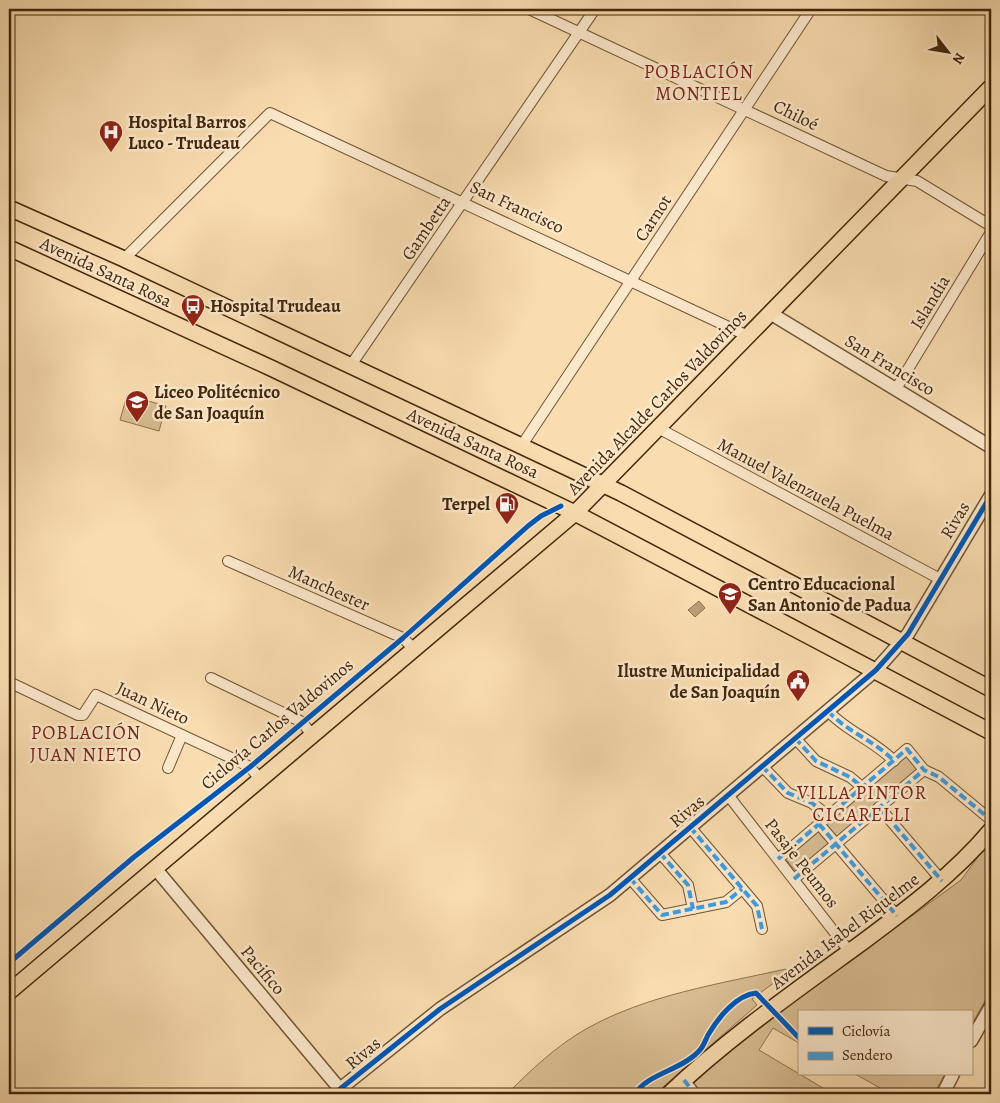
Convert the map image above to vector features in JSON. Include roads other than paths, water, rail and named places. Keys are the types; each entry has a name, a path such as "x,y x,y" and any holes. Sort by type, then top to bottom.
{"main road":[{"name":"Avenida Alcalde Carlos Valdovinos","path":"9,992 575,513 991,88"},
{"name":"Avenida Santa Rosa","path":"9,208 124,259 603,484 991,689"},
{"name":"Avenida Santa Rosa","path":"9,248 271,368 575,513 991,732"},
{"name":"Avenida Isabel Riquelme","path":"669,1094 738,1034 942,881 991,830"}],"street":[{"name":"Chiloé","path":"529,9 881,174 891,178 917,181 991,226"},
{"name":"Gambetta","path":"351,365 595,9"},
{"name":"Carnot","path":"522,445 811,9"},
{"name":"San Francisco","path":"124,259 270,113 748,336"},
{"name":"Islandia","path":"896,389 991,232"},
{"name":"San Francisco","path":"770,313 991,447"},
{"name":"Manuel Valenzuela Puelma","path":"658,428 940,579"},
{"name":"Rivas","path":"342,1092 396,1043 440,1009 610,895 876,670 902,642 991,495"},
{"name":"Manchester","path":"228,561 403,638 414,649"},
{"path":"211,678 296,719 306,726 312,736"},
{"name":"Juan Nieto","path":"9,682 78,715 83,715 96,695 250,767 260,779"},
{"path":"828,711 846,729 884,750 894,761"},
{"path":"168,768 182,735"},
{"path":"795,738 816,761 850,777 862,787"},
{"path":"778,859 907,749 924,770 939,777 991,820"},
{"path":"762,766 788,793 812,802 828,816"},
{"path":"794,879 924,770"},
{"name":"Pasaje Peumos","path":"728,795 850,951"},
{"path":"879,807 942,881"},
{"path":"819,824 897,916"},
{"path":"690,827 757,906 762,929"},
{"path":"660,852 688,885 693,909"},
{"name":"Pacifico","path":"155,868 342,1092"},
{"path":"630,878 662,915 726,902 742,889"},
{"path":"972,1039 991,1006"},
{"path":"943,1094 952,1076"},
{"path":"684,1080 695,1094"}],"place":[{"name":"Hospital Barros Luco - Trudeau","path":"111,153"},
{"name":"Hospital Trudeau","path":"193,327"},
{"name":"Liceo Politécnico de San Joaquín","path":"137,423"},
{"name":"Terpel","path":"507,525"},
{"name":"Centro Educacional San Antonio de Padua","path":"730,615"},
{"name":"Ilustre Municipalidad de San Joaquín","path":"798,702"}],"district":[{"name":"POBLACIÓN MONTIEL","path":"699,83"},
{"name":"POBLACIÓN JUAN NIETO","path":"86,744"},
{"name":"VILLA PINTOR CICARELLI","path":"862,804"}]}
